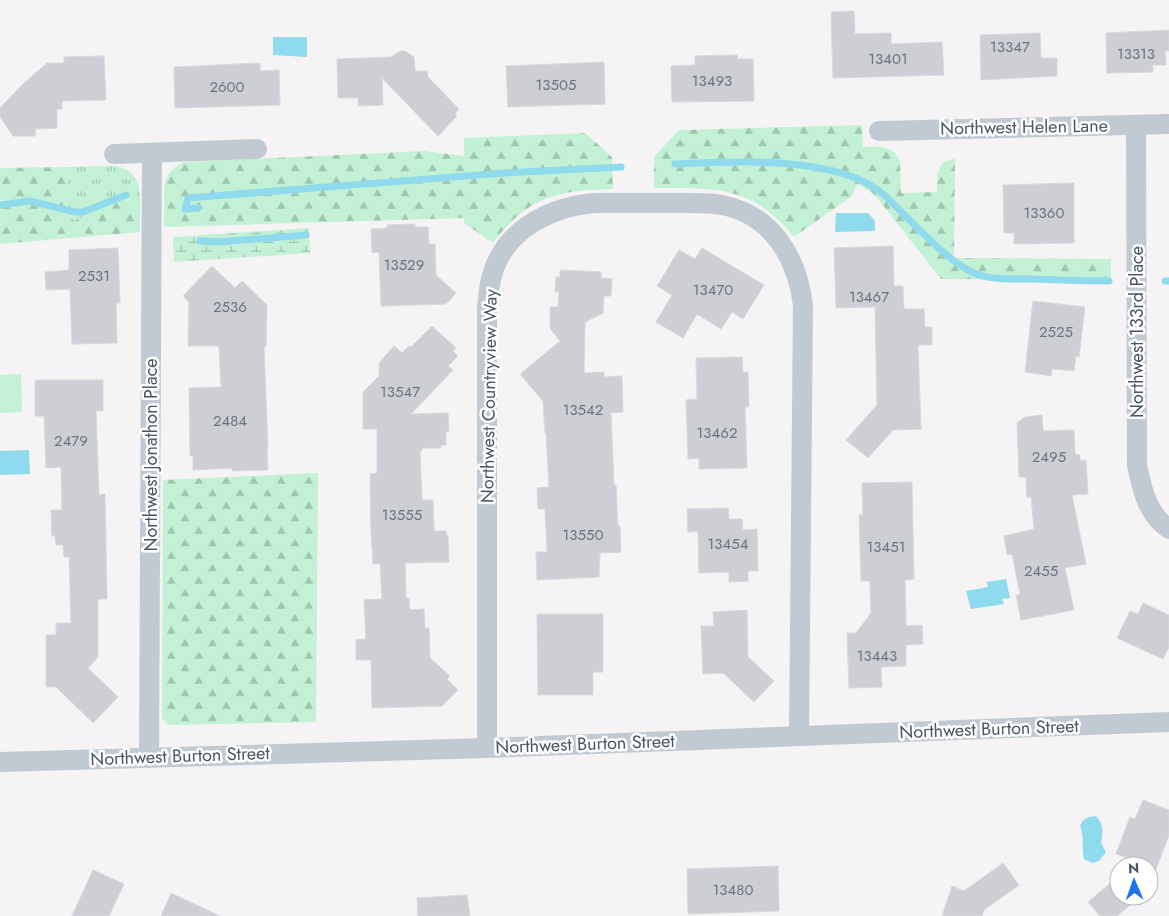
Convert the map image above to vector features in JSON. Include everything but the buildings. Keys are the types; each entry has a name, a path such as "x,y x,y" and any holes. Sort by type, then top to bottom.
{"street":[{"name":"Northwest Helen Lane","path":"879,131 1169,124"},
{"name":"Northwest 133rd Place","path":"1136,125 1137,465 1149,506 1162,525 1169,529"},
{"path":"114,154 257,149"},
{"name":"Northwest Jonathon Place","path":"150,756 152,153"},
{"name":"Northwest Countryview Way","path":"487,748 487,311 490,284 495,267 520,231 554,211 579,204 595,203 701,203 722,205 743,211 761,223 777,238 788,253 796,270 803,305 799,736"},
{"name":"Northwest Burton Street","path":"0,762 150,756 487,748 1169,722"}],"green space":[{"path":"862,125 863,147 889,149 900,161 901,193 937,192 938,175 941,166 944,162 955,159 954,258 1111,259 1111,280 941,279 874,194 857,184 852,196 794,237 763,207 731,193 696,188 654,188 654,157 679,130"},
{"path":"585,133 612,157 613,189 576,191 545,199 518,215 493,243 464,223 464,218 164,227 164,186 169,173 178,165 187,162 424,151 464,156 464,138"},
{"path":"115,166 131,173 139,186 140,198 126,198 102,211 74,221 67,207 65,195 69,167"},
{"path":"69,167 65,195 67,207 74,221 102,211 126,198 140,198 140,232 0,244 0,168"},
{"path":"309,228 310,253 174,262 173,237"},
{"path":"21,374 22,412 0,413 0,375"},
{"path":"318,473 316,722 168,725 162,718 163,480"}],"water":[{"path":"273,37 307,37 307,57 273,55"},
{"path":"836,213 868,213 875,221 875,231 835,232"},
{"path":"29,450 30,474 0,475 0,451"},
{"path":"1006,579 1010,598 1002,599 1004,604 971,609 966,591 988,587 987,582"},
{"path":"1096,816 1102,826 1101,843 1106,852 1099,861 1092,863 1084,859 1080,826 1086,818"}],"waterway":[{"path":"675,164 725,162 784,163 841,173 865,182 884,195 928,239 953,260 976,274 1002,279 1109,281"},
{"path":"198,208 185,209 188,198 504,173 621,167"},
{"path":"0,205 30,201 75,212 83,212 126,195"},
{"path":"200,241 218,242 306,235"}]}
